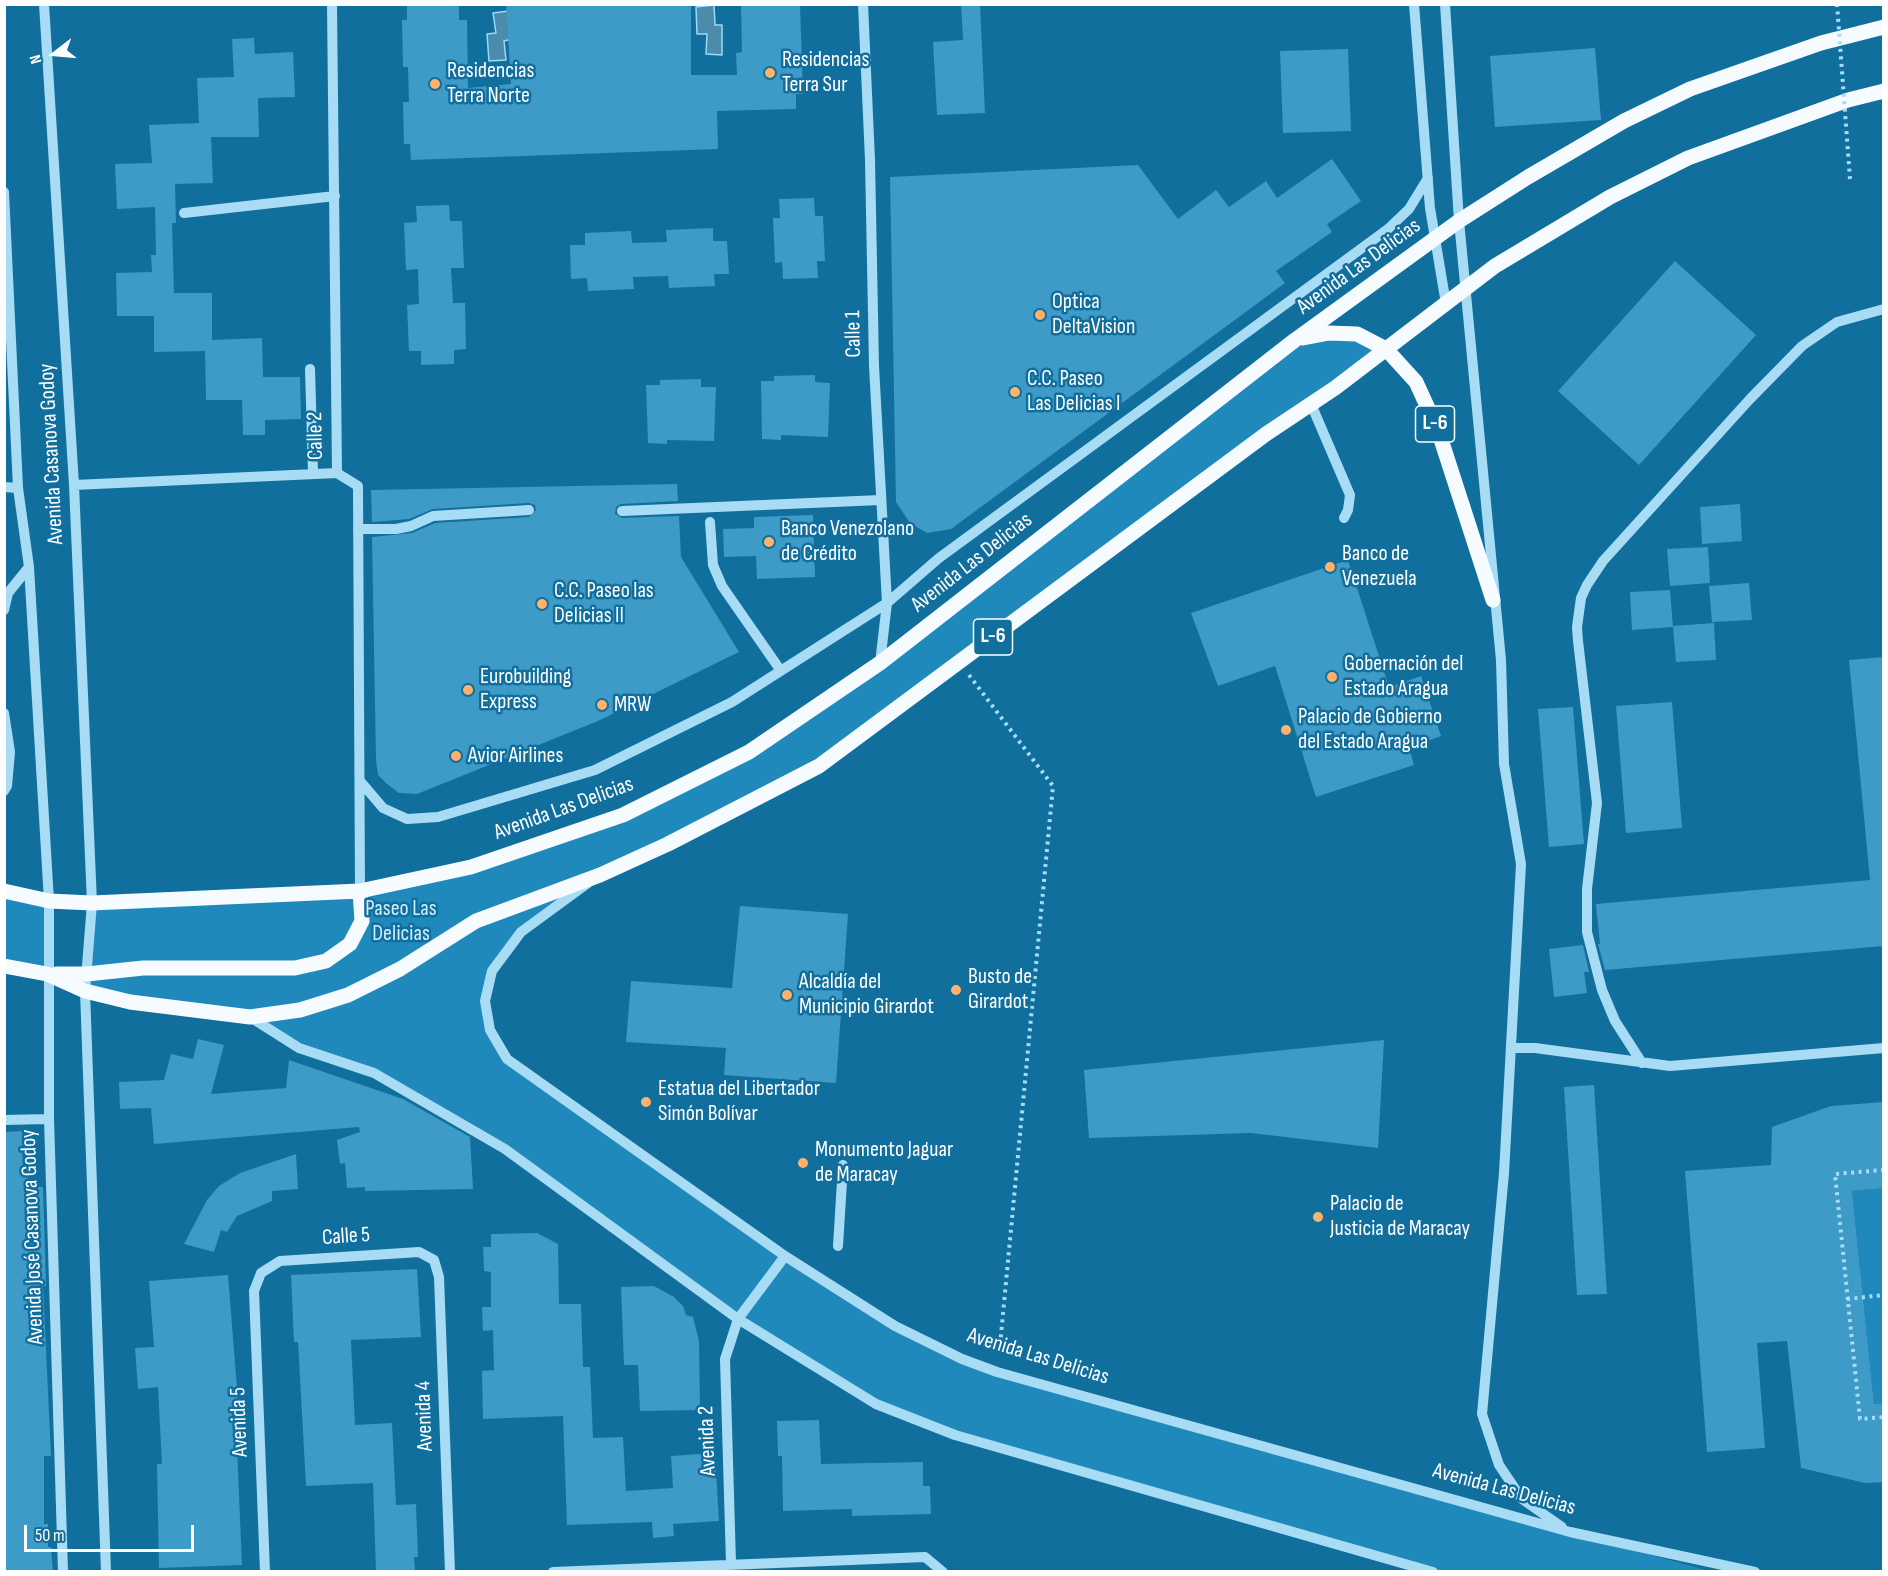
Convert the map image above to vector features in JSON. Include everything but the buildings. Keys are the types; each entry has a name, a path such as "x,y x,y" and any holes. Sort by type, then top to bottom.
{"main road":[{"name":"Avenida Las Delicias","path":"4,891 49,901 92,903 360,891 471,867 623,815 749,752 880,663 1295,340 1436,240 1459,221 1624,121 1690,89 1821,43 1884,27"},
{"name":"Avenida Las Delicias","path":"4,966 47,974 85,991 130,1002 250,1017 300,1010 348,995 400,969 476,921 600,875 668,844 819,766 1256,441 1386,349 1495,266 1610,197 1688,158 1848,100 1884,91"},
{"name":"L-6","path":"1295,340 1329,333 1357,334 1386,349 1416,382 1438,430 1493,600"},
{"path":"47,974 87,975 143,968 295,968 326,961 350,944 362,921 360,891"}],"street":[{"name":"Avenida Casanova Godoy","path":"44,4 74,485 92,903"},
{"name":"Calle 2","path":"332,4 336,196 337,473 358,486 360,891"},
{"name":"Calle 1","path":"863,4 870,160 874,366 887,603 880,663"},
{"path":"1414,4 1428,178 1446,304"},
{"path":"1445,4 1459,221 1493,600 1501,660 1504,764 1521,864 1504,1173 1482,1414 1499,1465 1522,1499 1570,1532"},
{"path":"360,782 383,808 407,819 438,817 595,770 732,702 887,603 939,558 1388,229 1409,209 1428,178"},
{"name":"Avenida Casanova Godoy","path":"4,192 18,488 29,567 49,901"},
{"path":"184,213 336,196"},
{"path":"1642,1063 1615,1022 1606,1001 1587,932 1587,889 1597,803 1578,641 1577,620 1581,598 1603,561 1750,399 1802,346 1837,322 1884,309"},
{"path":"310,369 314,473"},
{"path":"1311,404 1350,495 1348,510 1344,518"},
{"path":"74,485 337,473"},
{"path":"4,487 18,488"},
{"path":"622,511 881,500"},
{"path":"358,529 396,529 411,526 433,516 529,510"},
{"path":"710,522 713,566 722,586 781,671"},
{"path":"4,610 8,593 29,567"},
{"path":"4,713 10,752 7,786 4,791"},
{"name":"Avenida Las Delicias","path":"600,875 521,932 492,971 485,1001 490,1030 507,1059 785,1256 895,1326 962,1359 997,1372 1570,1532 1755,1572"},
{"name":"Avenida José Casanova Godoy","path":"49,901 47,974 49,1119 63,1572"},
{"path":"92,903 85,991 106,1572"},
{"name":"Avenida Las Delicias","path":"250,1017 299,1048 374,1073 505,1149 738,1319 876,1404 955,1435 1409,1568 1433,1572"},
{"path":"1511,1048 1535,1048 1670,1066 1884,1048"},
{"path":"4,1119 49,1119"},
{"path":"838,1246 843,1165"},
{"name":"Calle 5","path":"261,1272 280,1261 419,1252 434,1260"},
{"name":"Avenida 2","path":"731,1563 725,1359 738,1319 785,1256"},
{"name":"Avenida 4","path":"434,1260 439,1277 450,1572"},
{"name":"Avenida 5","path":"261,1272 254,1291 265,1572"},
{"path":"553,1572 731,1563 925,1557 943,1572"}],"path":[{"path":"1837,4 1850,179"},
{"path":"960,662 1053,786 997,1372"},
{"path":"1884,1170 1835,1174 1860,1419 1884,1417"},
{"path":"1847,1299 1884,1295"}],"green space":[{"name":"Paseo Las Delicias","path":"1329,333 1386,349 838,754 600,875 521,932 492,971 485,1001 490,1030 508,1059 785,1256 947,1352 997,1372 1709,1571 1433,1571 955,1435 876,1404 738,1319 505,1149 374,1073 299,1048 250,1017 85,991 92,903 360,891 623,815 749,752 880,663 1295,340"},
{"path":"4,891 49,901 47,974 5,966"},
{"path":"1883,1188 1883,1403 1874,1404 1852,1191"}],"shaded area":[{"path":"714,5 715,25 722,25 722,55 706,54 707,34 697,34 696,7"},
{"path":"509,11 512,39 504,41 506,60 489,61 487,34 496,33 493,13"}],"place":[{"name":"Residencias Terra Sur","path":"770,73"},
{"name":"Residencias Terra Norte","path":"435,84"},
{"name":"Optica DeltaVision","path":"1040,315"},
{"name":"C.C. Paseo Las Delicias I","path":"1015,392"},
{"name":"Banco Venezolano de Crédito","path":"769,542"},
{"name":"Banco de Venezuela","path":"1330,567"},
{"name":"C.C. Paseo las Delicias II","path":"542,604"},
{"name":"Gobernación del Estado Aragua","path":"1332,677"},
{"name":"Eurobuilding Express","path":"468,690"},
{"name":"MRW","path":"602,705"},
{"name":"Palacio de Gobierno del Estado Aragua","path":"1286,730"},
{"name":"Avior Airlines","path":"456,756"},
{"name":"Busto de Girardot","path":"956,990"},
{"name":"Alcaldía del Municipio Girardot","path":"787,995"},
{"name":"Estatua del Libertador Simón Bolívar","path":"646,1102"},
{"name":"Monumento Jaguar de Maracay","path":"803,1163"},
{"name":"Palacio de Justicia de Maracay","path":"1318,1217"}]}
